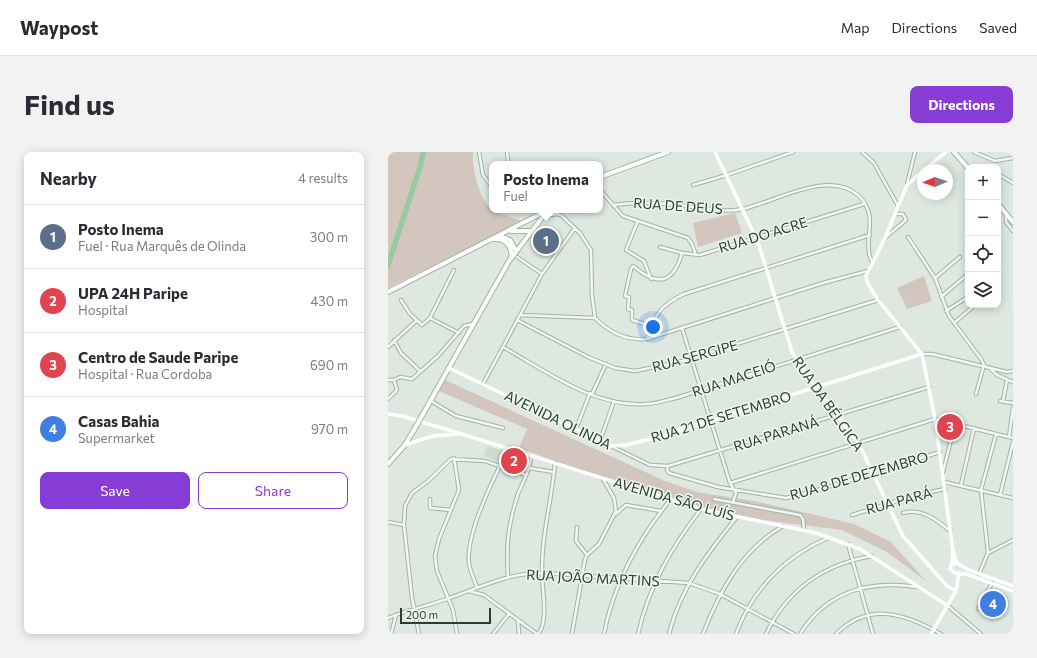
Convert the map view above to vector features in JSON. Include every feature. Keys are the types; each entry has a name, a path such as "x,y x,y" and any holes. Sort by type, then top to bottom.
{"main road":[{"path":"603,176 668,152"},
{"name":"RUA DA BÉLGICA","path":"715,152 756,237 784,330 796,359 859,444 898,529 907,542 947,586 956,591"},
{"path":"932,164 946,152"},
{"path":"955,152 965,164"},
{"path":"917,177 907,185 896,214 866,276 867,282 878,300 922,354 930,387 952,533 953,550 951,571 1013,591"},
{"path":"1001,208 1013,222"},
{"path":"388,292 507,232 541,213"},
{"path":"388,464 404,446 414,430 473,324 516,251 545,213"},
{"path":"507,232 530,231"},
{"path":"494,238 505,237 512,243 516,251"},
{"path":"488,241 497,239 505,241 511,251 511,259"},
{"name":"RUA 21 DE SETEMBRO","path":"611,446 639,443 922,354"},
{"name":"AVENIDA OLINDA","path":"449,368 611,446"},
{"name":"AVENIDA SÃO LUÍS","path":"388,414 402,416 465,435 701,509 804,530 848,544 864,551 948,606"},
{"path":"404,446 433,436 465,435"},
{"path":"953,550 957,563"},
{"path":"952,564 957,563 969,570 1013,586"},
{"path":"931,634 956,591 959,573"}],"street":[{"path":"479,152 483,175 489,183"},
{"path":"693,185 727,176 793,152"},
{"path":"862,152 874,163 899,206"},
{"path":"907,185 915,152"},
{"path":"974,152 995,161 1013,158"},
{"path":"1001,176 1013,184"},
{"name":"RUA DE DEUS","path":"614,204 649,202 714,211 743,209 802,190 827,186 840,187 852,191 864,204 871,220 869,256 872,262"},
{"path":"603,193 623,216 666,232 688,238 696,255"},
{"name":"RUA DO ACRE","path":"660,247 696,255 864,204"},
{"path":"885,238 905,222 906,218 901,213 896,214"},
{"path":"550,215 559,214 575,228 588,245 592,254 592,296 596,318 607,328 619,335 633,339 647,339 823,283 868,272"},
{"path":"1006,214 1006,222 1013,231"},
{"path":"638,221 626,250 644,261 651,279"},
{"path":"483,384 542,274 575,228"},
{"path":"647,339 651,326 659,311 675,298 766,267 870,235"},
{"path":"908,237 935,278 946,311 980,356 984,365 976,394"},
{"path":"516,251 517,257 542,274"},
{"path":"651,326 632,320 632,310 628,309 630,297 625,296 628,276 633,266 651,279 664,278 672,274 679,265 682,253"},
{"path":"511,259 517,257"},
{"path":"935,278 960,257"},
{"path":"401,300 416,321 423,325 430,318 454,270"},
{"path":"941,297 965,277"},
{"path":"946,311 965,299"},
{"name":"RUA SERGIPE","path":"518,320 588,357 626,370 635,371 669,365 878,300"},
{"path":"954,323 972,308"},
{"path":"520,315 596,318"},
{"path":"430,318 459,332"},
{"path":"388,347 416,321"},
{"path":"388,380 394,380 400,377 411,379 438,356 466,325 473,324"},
{"name":"RUA MACEIÓ","path":"503,347 579,389 591,394 614,401 646,404 700,390 900,327"},
{"path":"682,328 730,483 736,495 733,502"},
{"path":"394,340 401,353 420,371"},
{"path":"922,354 932,354 984,365 1007,372 1013,371"},
{"path":"576,429 606,364"},
{"path":"989,367 997,375 1013,382"},
{"path":"388,400 397,390 394,380"},
{"path":"1007,380 1002,401 1013,403"},
{"name":"RUA PARANÁ","path":"668,466 930,387"},
{"path":"431,401 456,416 503,428"},
{"path":"600,441 614,401"},
{"path":"1009,436 1013,408"},
{"path":"730,483 935,420 1013,438"},
{"path":"943,473 955,424"},
{"path":"961,485 974,428"},
{"path":"979,574 988,553 981,490 996,434"},
{"path":"1000,495 1013,442"},
{"name":"AVENIDA OLINDA","path":"611,446 650,465 668,466"},
{"name":"RUA 8 DE DEZEMBRO","path":"668,466 668,473 733,489 786,498 940,452"},
{"path":"508,577 506,549 508,530 519,493 529,468 531,456"},
{"path":"419,634 414,610 404,525 405,506 409,496 427,482 448,460 454,458 476,460 526,475"},
{"path":"454,458 460,490 439,539 435,556 437,570 455,620 457,634"},
{"path":"468,591 484,595 537,634 543,622 542,573 545,528 554,484 555,463"},
{"path":"477,587 469,564 471,542 488,493 500,466"},
{"path":"529,468 554,472"},
{"path":"603,478 616,504 615,514"},
{"path":"944,482 1013,499"},
{"name":"RUA PARÁ","path":"852,514 945,489"},
{"path":"430,499 431,508 452,510"},
{"path":"714,499 800,515 803,519 804,530"},
{"path":"604,634 610,609 622,578 640,541 670,500"},
{"path":"572,634 587,555 599,544 615,514 626,505 661,511"},
{"path":"638,634 654,581 678,539 701,509"},
{"path":"903,513 917,512 926,514 952,533"},
{"path":"669,634 689,583 705,557 737,517"},
{"path":"388,522 404,525"},
{"path":"703,634 720,594 737,568 750,552 783,526"},
{"path":"577,527 576,541 587,555"},
{"path":"736,634 748,609 764,583 787,562 829,538"},
{"path":"988,553 1013,540"},
{"path":"848,544 873,634"},
{"path":"860,558 864,551"},
{"path":"766,634 782,605 806,582 816,575 853,559 872,556"},
{"name":"RUA JOÃO MARTINS","path":"388,618 404,611 414,610 448,599 477,587 508,577 542,573 689,583 720,594 794,634"},
{"path":"904,585 908,581"},
{"path":"978,609 992,583"},
{"path":"800,634 811,619 830,601 844,593 861,587 880,585 904,585 917,587"},
{"path":"948,606 981,634"},
{"path":"493,634 509,614"},
{"path":"836,634 855,621 868,616 889,614 903,616 941,634"},
{"path":"392,634 396,615"},
{"path":"518,620 519,634"}],"shaded area":[{"path":"388,152 473,152 473,166 477,184 484,200 489,207 489,213 500,213 523,221 388,288"},
{"path":"735,213 742,233 698,247 693,223"},
{"path":"924,276 932,301 907,309 897,288"},
{"path":"445,380 665,481 697,492 759,502 854,524 891,542 926,581 887,552 842,530 737,517 702,509 602,478 519,448 527,429 439,391"},
{"path":"487,446 530,459 525,473 484,456"}],"waterway":[{"path":"388,265 420,167 423,152"}],"place":[{"name":"Posto Inema","path":"546,241"},
{"name":"Centro de Saude Paripe","path":"950,427"},
{"name":"UPA 24H Paripe","path":"514,461"},
{"name":"Casas Bahia","path":"993,604"}]}
